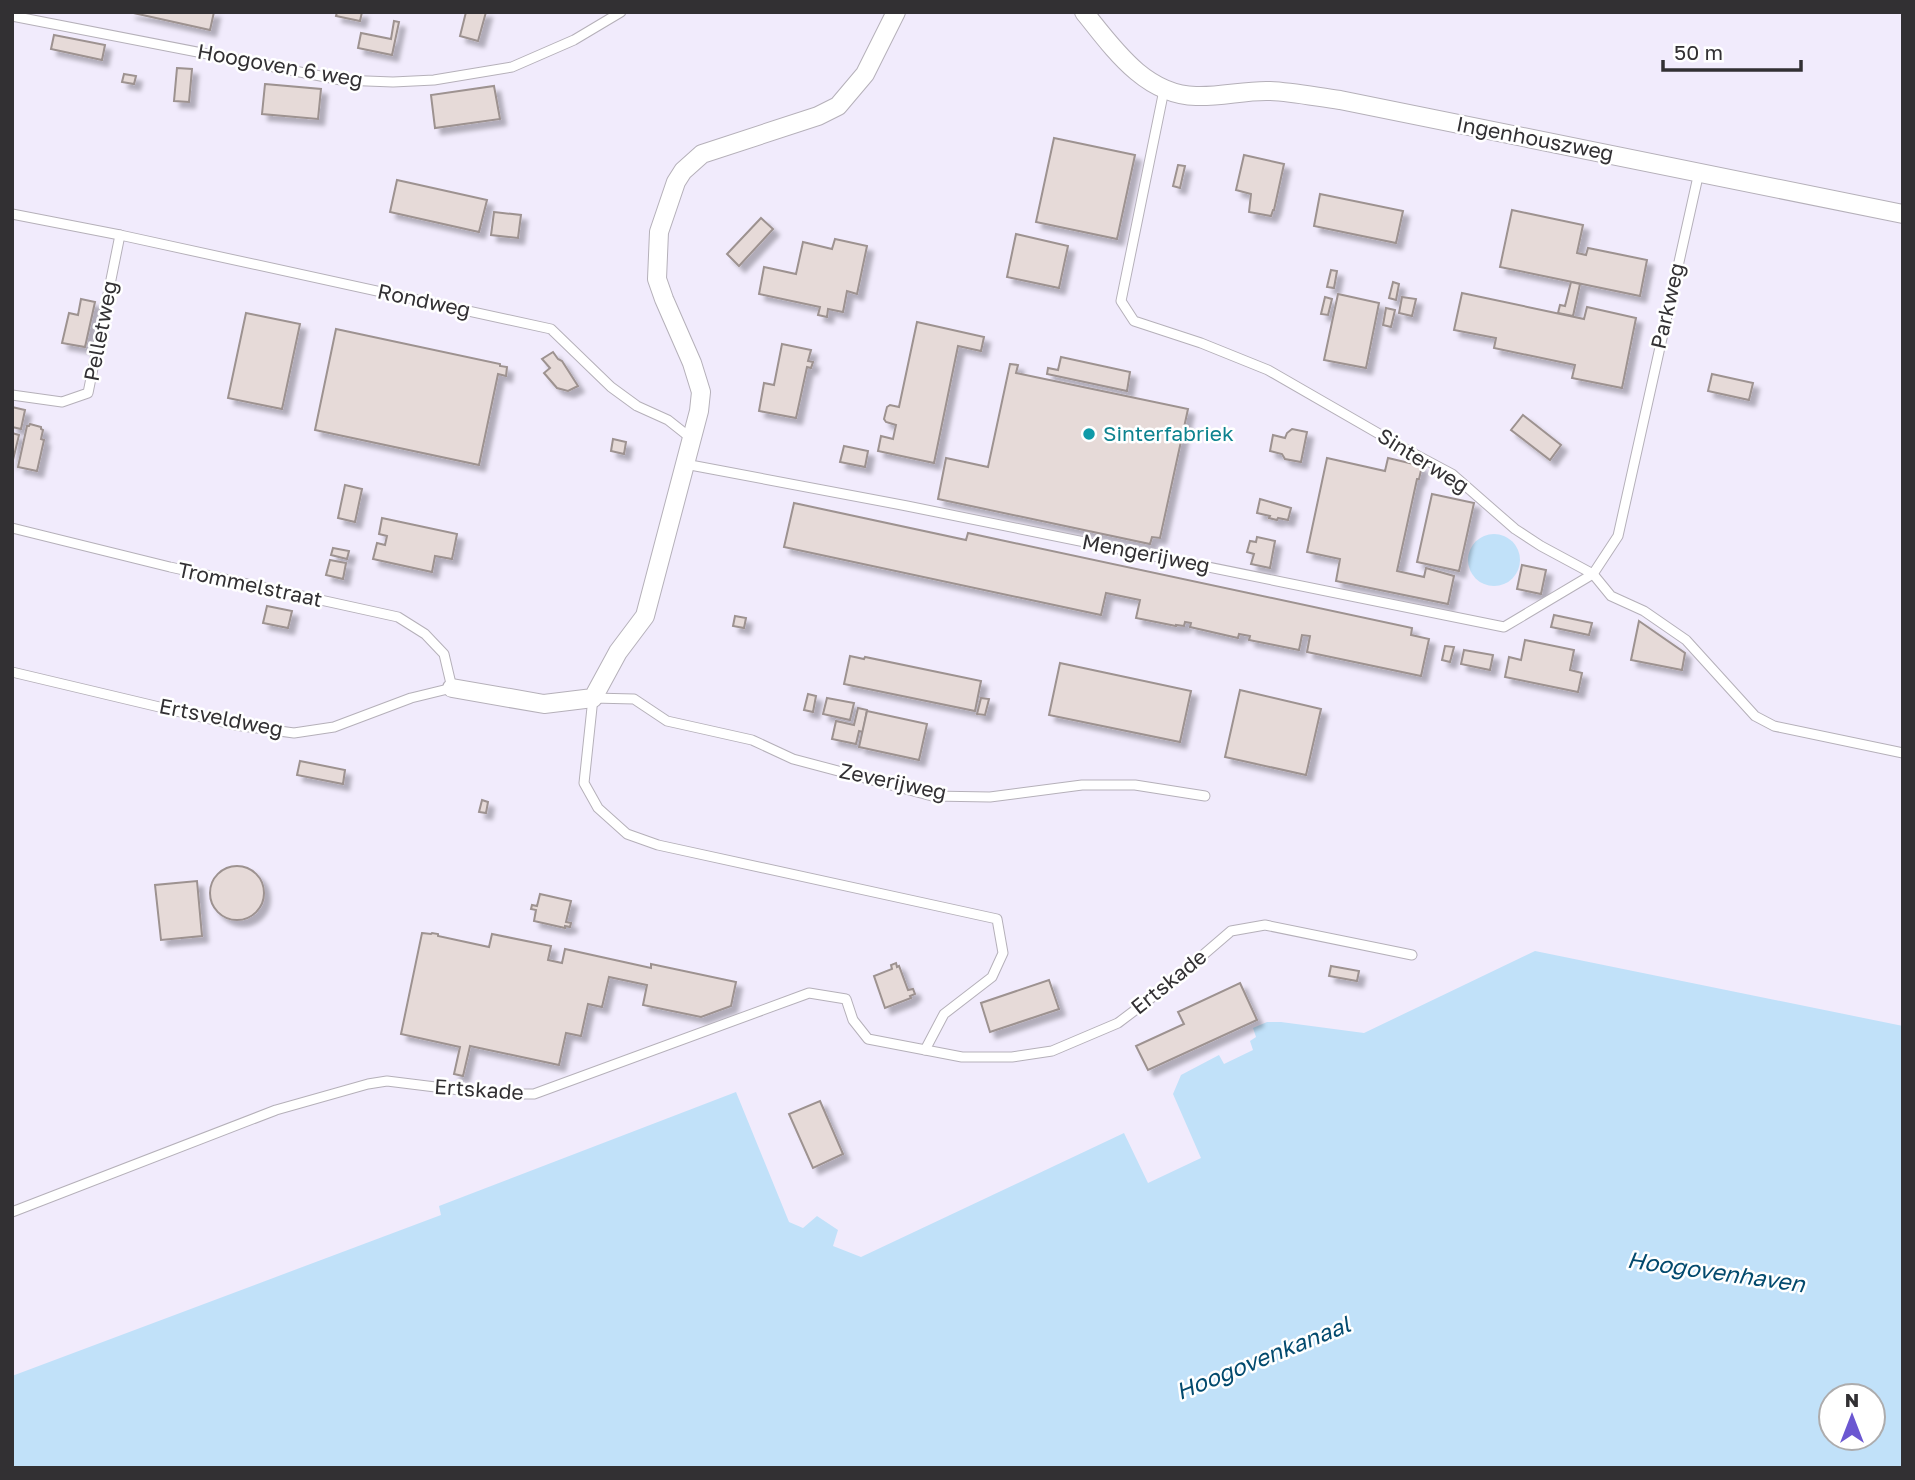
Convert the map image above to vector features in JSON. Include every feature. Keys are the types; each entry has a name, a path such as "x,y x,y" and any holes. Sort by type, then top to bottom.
{"street":[{"path":"593,698 618,652 645,616 699,411 701,392 692,363 657,279 659,232 676,182 683,171 702,154 818,116 838,106 865,74 896,12"},
{"name":"Ingenhouszweg","path":"1084,12 1126,62 1146,79 1164,90 1180,95 1269,91 1340,100 1903,214"},
{"name":"Ertsveldweg","path":"452,688 544,704 593,698"}],"lane":[{"name":"Hoogoven 6 weg","path":"12,16 341,80 393,82 434,80 512,67 575,40 621,12"},
{"name":"Sinterweg","path":"1164,90 1121,301 1134,321 1201,343 1268,370 1452,474 1515,529 1593,573"},
{"name":"Parkweg","path":"1593,573 1618,536 1699,172"},
{"name":"Rondweg","path":"12,214 551,329 611,387 636,407 667,420 692,439"},
{"name":"Pelletweg","path":"12,395 62,402 88,393 120,235"},
{"name":"Mengerijweg","path":"685,464 907,506 1504,627 1593,573"},
{"name":"Trommelstraat","path":"12,527 170,567 397,617 425,634 444,654 452,688"},
{"path":"1593,573 1611,596 1644,611 1686,640 1755,716 1774,726 1903,752"},
{"name":"Ertsveldweg","path":"12,672 235,725 294,733 334,727 411,698 452,688"},
{"path":"593,698 584,783 598,808 627,834 658,845 997,919 1003,953 992,977 944,1014 925,1050"},
{"name":"Zeverijweg","path":"593,698 634,699 667,721 752,740 793,759 932,796 990,797 1082,785 1135,785 1205,796"},
{"name":"Ertskade","path":"12,1212 276,1110 368,1084 387,1081 492,1094 534,1094 809,993 846,999 853,1020 868,1039 962,1057 1012,1057 1052,1051 1118,1023 1167,986 1231,931 1265,925 1412,955"}],"shaded area":[{"path":"12,12 1903,12 1903,1078 1237,1176 936,1250 12,1468"}],"water":[{"path":"1494,534 1513,541 1520,560 1513,579 1494,586 1475,579 1468,560 1475,541"},
{"path":"1535,951 1903,1026 1903,1468 12,1468 12,1376 441,1215 439,1206 736,1092 789,1222 803,1228 817,1216 838,1230 833,1246 861,1257 1124,1133 1148,1183 1201,1158 1173,1094 1181,1075 1219,1055 1224,1064 1253,1050 1250,1041 1256,1037 1253,1028 1267,1022 1364,1033"}],"building":[{"path":"129,12 214,12 210,30"},
{"path":"337,12 362,12 360,21 336,16"},
{"path":"466,12 486,12 478,41 460,36"},
{"path":"394,21 399,22 392,55 358,48 361,33 391,39"},
{"path":"54,35 105,45 102,60 51,49"},
{"path":"177,68 192,69 189,102 174,101"},
{"path":"124,74 136,76 134,84 122,82"},
{"path":"265,84 321,89 318,119 262,114"},
{"path":"494,86 500,119 435,128 431,95"},
{"path":"1054,138 1135,155 1117,239 1036,222"},
{"path":"1244,155 1284,164 1271,216 1249,212 1251,194 1236,190"},
{"path":"1178,165 1185,166 1180,188 1173,186"},
{"path":"397,180 487,200 479,232 390,212"},
{"path":"1320,194 1403,211 1396,243 1314,226"},
{"path":"1512,210 1583,225 1577,253 1586,255 1588,248 1647,260 1640,296 1500,267"},
{"path":"494,212 521,215 518,238 491,235"},
{"path":"761,218 773,229 739,266 727,254"},
{"path":"1016,234 1068,246 1059,288 1007,277"},
{"path":"835,239 867,246 857,294 847,291 843,312 828,309 827,317 818,315 820,307 759,294 764,267 796,274 803,242 832,249"},
{"path":"1331,270 1337,271 1334,288 1327,287"},
{"path":"1393,282 1399,284 1396,300 1389,298"},
{"path":"1571,282 1580,284 1573,316 1558,313 1560,305 1565,306"},
{"path":"1462,293 1584,319 1587,307 1636,318 1622,388 1572,378 1575,365 1494,348 1496,338 1454,330"},
{"path":"1338,294 1379,303 1366,368 1324,360"},
{"path":"1325,297 1332,299 1328,315 1321,314"},
{"path":"1402,297 1416,299 1412,316 1399,313"},
{"path":"81,299 95,302 85,347 62,343 69,313 78,315"},
{"path":"1386,308 1395,310 1391,327 1383,325"},
{"path":"246,313 300,324 282,409 228,398"},
{"path":"917,322 984,337 981,351 958,346 934,463 878,451 881,436 893,439 896,425 884,419 887,407 899,407"},
{"path":"336,329 507,367 506,376 498,374 479,465 315,430"},
{"path":"782,344 811,350 808,361 813,362 811,368 807,367 796,418 759,411 764,383 774,385"},
{"path":"553,352 578,386 568,391 557,388 544,373 550,368 542,359"},
{"path":"1061,357 1130,372 1127,391 1047,374 1048,368 1058,370"},
{"name":"Sinterfabriek","path":"1010,364 1018,365 1016,373 1188,409 1160,538 1152,537 1150,544 938,499 946,458 988,467"},
{"path":"1712,374 1753,383 1749,400 1708,391"},
{"path":"12,407 25,410 21,429 12,427"},
{"path":"1523,415 1561,445 1550,460 1511,430"},
{"path":"30,424 43,430 41,439 44,440 37,471 18,467 27,426"},
{"path":"1292,429 1307,432 1301,462 1285,459 1282,454 1270,451 1273,435 1285,438"},
{"path":"12,433 19,435 12,464"},
{"path":"613,439 626,442 624,454 611,451"},
{"path":"844,446 868,451 865,467 840,462"},
{"path":"1327,458 1385,471 1388,458 1422,466 1397,571 1424,577 1426,568 1454,576 1448,604 1336,581 1340,559 1307,552"},
{"path":"345,485 362,489 355,522 338,518"},
{"path":"1432,494 1474,503 1459,571 1417,562"},
{"path":"1260,499 1291,508 1288,520 1277,520 1257,513"},
{"path":"794,503 966,540 968,533 1412,628 1411,635 1429,639 1421,676 1307,652 1310,636 1302,635 1299,650 1249,640 1250,636 1239,634 1238,638 1190,627 1191,623 1185,622 1184,626 1176,626 1136,618 1140,600 1106,593 1101,615 784,547"},
{"path":"382,518 457,534 452,559 435,556 432,572 373,559 377,543 385,545 387,536 379,534"},
{"path":"1257,537 1275,541 1270,568 1251,564 1254,554 1247,552 1250,541 1256,542"},
{"path":"333,548 349,551 347,559 331,555"},
{"path":"330,560 346,563 343,579 326,575"},
{"path":"1522,565 1546,570 1541,594 1517,589"},
{"path":"267,606 292,611 288,628 263,623"},
{"path":"1554,615 1592,623 1589,635 1551,627"},
{"path":"735,616 746,618 744,628 733,626"},
{"path":"1639,621 1685,653 1682,670 1631,660"},
{"path":"1525,640 1574,650 1570,670 1582,673 1578,692 1505,677 1509,657 1521,660"},
{"path":"1445,646 1454,647 1450,662 1442,660"},
{"path":"1464,650 1493,655 1490,670 1461,664"},
{"path":"850,656 981,681 975,711 844,684"},
{"path":"1060,663 1191,691 1180,742 1049,715"},
{"path":"1240,690 1321,709 1306,775 1225,757"},
{"path":"808,694 816,696 813,712 804,710"},
{"path":"827,698 854,703 850,720 823,714"},
{"path":"981,698 989,699 985,715 977,714"},
{"path":"858,708 867,710 863,732 859,731 856,744 832,739 836,721 854,725"},
{"path":"867,711 927,724 919,760 859,747"},
{"path":"300,761 345,770 343,784 297,775"},
{"path":"482,800 488,802 486,813 479,812"},
{"path":"237,866 256,874 264,893 256,912 237,920 218,912 210,893 218,874"},
{"path":"197,881 202,936 161,940 155,885"},
{"path":"540,894 571,901 566,922 571,923 570,927 534,921 536,910 531,909 532,905 537,906"},
{"path":"422,933 438,934 489,947 492,934 551,946 548,960 562,963 565,949 651,968 651,964 736,982 731,1006 701,1017 643,1005 647,985 609,977 602,1007 588,1004 581,1036 566,1033 559,1065 470,1046 463,1076 454,1074 460,1047 401,1034"},
{"path":"896,963 908,990 913,989 915,994 885,1008 874,976 892,969 891,965"},
{"path":"1331,966 1359,971 1357,981 1329,976"},
{"path":"1049,980 1059,1009 990,1032 981,1003"},
{"path":"1240,983 1257,1020 1148,1070 1136,1046 1184,1024 1178,1012"},
{"path":"820,1101 843,1154 813,1168 789,1114"}],"place":[{"name":"Sinterfabriek","path":"1089,434"}],"water label":[{"name":"Hoogovenhaven","path":"1716,1272"},
{"name":"Hoogovenkanaal","path":"1263,1358"}]}
